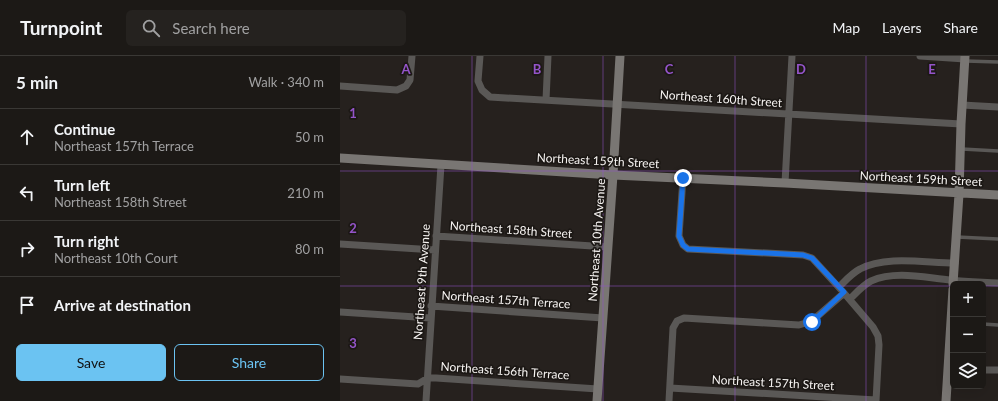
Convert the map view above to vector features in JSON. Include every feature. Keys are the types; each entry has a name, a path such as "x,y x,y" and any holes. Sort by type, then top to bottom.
{"street":[{"path":"340,86 397,90 406,86 410,80 412,56"},
{"name":"Northeast 160th Street","path":"480,56 478,80 482,90 490,97 961,124"},
{"path":"546,100 548,56"},
{"name":"Northeast 10th Avenue","path":"597,401 620,56"},
{"path":"785,183 792,56"},
{"path":"920,56 965,58 961,124 960,194 953,281"},
{"path":"962,105 998,107"},
{"name":"Northeast 159th Street","path":"340,158 613,175 998,195"},
{"name":"Northeast 9th Avenue","path":"426,401 430,318 441,165"},
{"path":"683,178 679,236 683,245 688,249 803,255 812,258 850,299 873,327 878,336 879,345 876,400"},
{"name":"Northeast 158th Street","path":"436,236 608,247"},
{"path":"340,244 435,250"},
{"path":"669,401 673,328 678,321 684,318 800,325 812,322 842,290 849,277 860,269 876,263 890,261 955,263"},
{"path":"850,299 870,282 880,278 904,276 950,284"},
{"path":"986,283 998,283"},
{"name":"Northeast 157th Terrace","path":"431,306 603,318"},
{"path":"340,312 430,318"},
{"path":"946,401 950,368"},
{"path":"986,370 998,370"},
{"name":"Northeast 156th Terrace","path":"340,378 418,384 428,378 436,378 598,389"},
{"name":"Northeast 157th Street","path":"670,388 876,400"}],"lane":[{"path":"965,58 998,62"},
{"path":"961,149 998,151"},
{"path":"956,237 998,239"},
{"path":"986,324 998,325"}],"route":[{"path":"683,178 679,236 683,245 688,249 803,255 812,258 844,292 812,322"}]}
